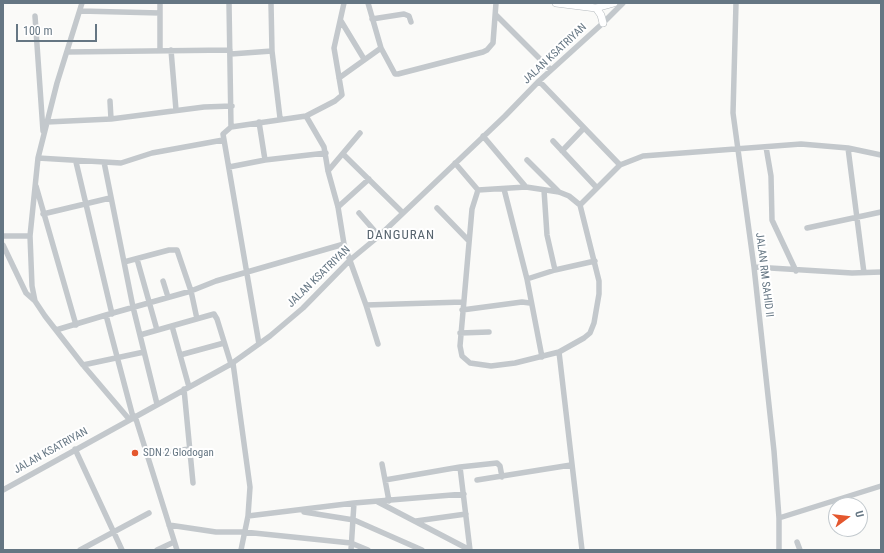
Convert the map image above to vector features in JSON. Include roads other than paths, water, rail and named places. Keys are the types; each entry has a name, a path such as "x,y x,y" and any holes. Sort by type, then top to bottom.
{"main road":[{"path":"556,3 596,8 614,3"},
{"path":"596,8 601,15 603,23"}],"street":[{"path":"35,301 32,282 30,236 32,200 36,186 38,158 82,3"},
{"path":"160,3 160,50"},
{"path":"229,3 232,106 231,127"},
{"path":"271,3 272,51 280,118"},
{"path":"259,344 229,167 223,140 224,133 231,127 280,118 306,116 340,98 342,92 334,48 335,37 341,21 344,3"},
{"path":"368,3 381,48 395,74 488,50 493,43 496,3"},
{"name":"JALAN KSATRIYAN","path":"3,490 132,417 232,363 259,344 302,308 350,260 380,236 539,81 623,3"},
{"name":"JALAN RM SAHID II","path":"736,3 733,113 754,267 774,451 779,518 779,550"},
{"path":"80,12 160,13"},
{"path":"372,20 404,14 409,16 411,22"},
{"path":"496,15 551,70"},
{"path":"35,16 43,136"},
{"path":"341,21 364,59"},
{"path":"339,78 381,48"},
{"path":"67,52 160,50 231,52 272,51"},
{"path":"171,50 176,110"},
{"path":"539,81 620,165"},
{"path":"110,101 111,119"},
{"path":"47,122 111,119 176,110 232,106"},
{"path":"306,116 323,143 328,171 338,207 344,244 378,344"},
{"path":"259,122 265,160"},
{"path":"562,151 584,128"},
{"path":"328,171 360,133"},
{"path":"483,136 526,188"},
{"path":"38,158 76,162 125,162 152,153 223,140"},
{"path":"553,141 597,188"},
{"path":"580,205 620,165 651,155 801,144 848,148 881,155"},
{"path":"766,147 771,176 772,220 796,270"},
{"path":"848,148 864,273"},
{"path":"229,167 265,160 326,153"},
{"path":"343,154 403,213"},
{"path":"527,160 560,192"},
{"path":"76,162 86,203 117,358 132,417 148,455 177,550"},
{"path":"104,162 133,307 157,404"},
{"path":"455,163 478,190"},
{"path":"338,207 369,178"},
{"path":"36,186 76,325"},
{"path":"526,188 560,192 569,196 580,205 595,261 599,294 592,329 584,338 558,352 542,357 491,366 470,363 464,360 460,352 460,334 468,241 472,209 478,190 526,188"},
{"path":"504,189 527,279 530,303 542,357"},
{"path":"544,190 547,235 555,270"},
{"path":"43,214 110,198"},
{"path":"437,208 468,241"},
{"path":"807,228 881,212"},
{"path":"359,213 380,236"},
{"path":"3,236 30,236"},
{"path":"56,330 191,291 246,272 344,244"},
{"path":"3,245 26,292 35,301 83,365 132,417"},
{"path":"124,262 176,249 179,253 191,291 197,319"},
{"path":"137,259 148,303 157,330"},
{"path":"527,279 555,270 595,261"},
{"path":"754,267 864,273 881,272"},
{"path":"163,281 168,297"},
{"path":"366,305 463,302"},
{"path":"462,310 522,302 530,303"},
{"path":"140,335 215,315 232,363 250,487 248,516 241,550"},
{"path":"172,326 180,355 186,388 188,449 193,483"},
{"path":"460,334 489,332"},
{"path":"180,355 224,343"},
{"path":"83,365 144,352"},
{"path":"558,352 582,550"},
{"path":"75,449 122,550"},
{"path":"148,455 188,449"},
{"path":"385,480 460,467 498,463 502,477"},
{"path":"382,464 389,501"},
{"path":"477,480 571,466"},
{"path":"460,467 470,550"},
{"path":"779,518 881,486"},
{"path":"248,516 354,503 464,494"},
{"path":"377,502 470,550"},
{"path":"351,550 354,503"},
{"path":"297,511 354,520 422,550"},
{"path":"80,550 149,513"},
{"path":"416,521 466,514"},
{"path":"169,525 216,532 244,532 351,543 368,550"},
{"path":"157,550 174,542"},
{"path":"797,542 800,550"}],"place":[{"name":"SDN 2 Glodogan","path":"135,453"}],"district":[{"name":"DANGURAN","path":"401,236"}]}
